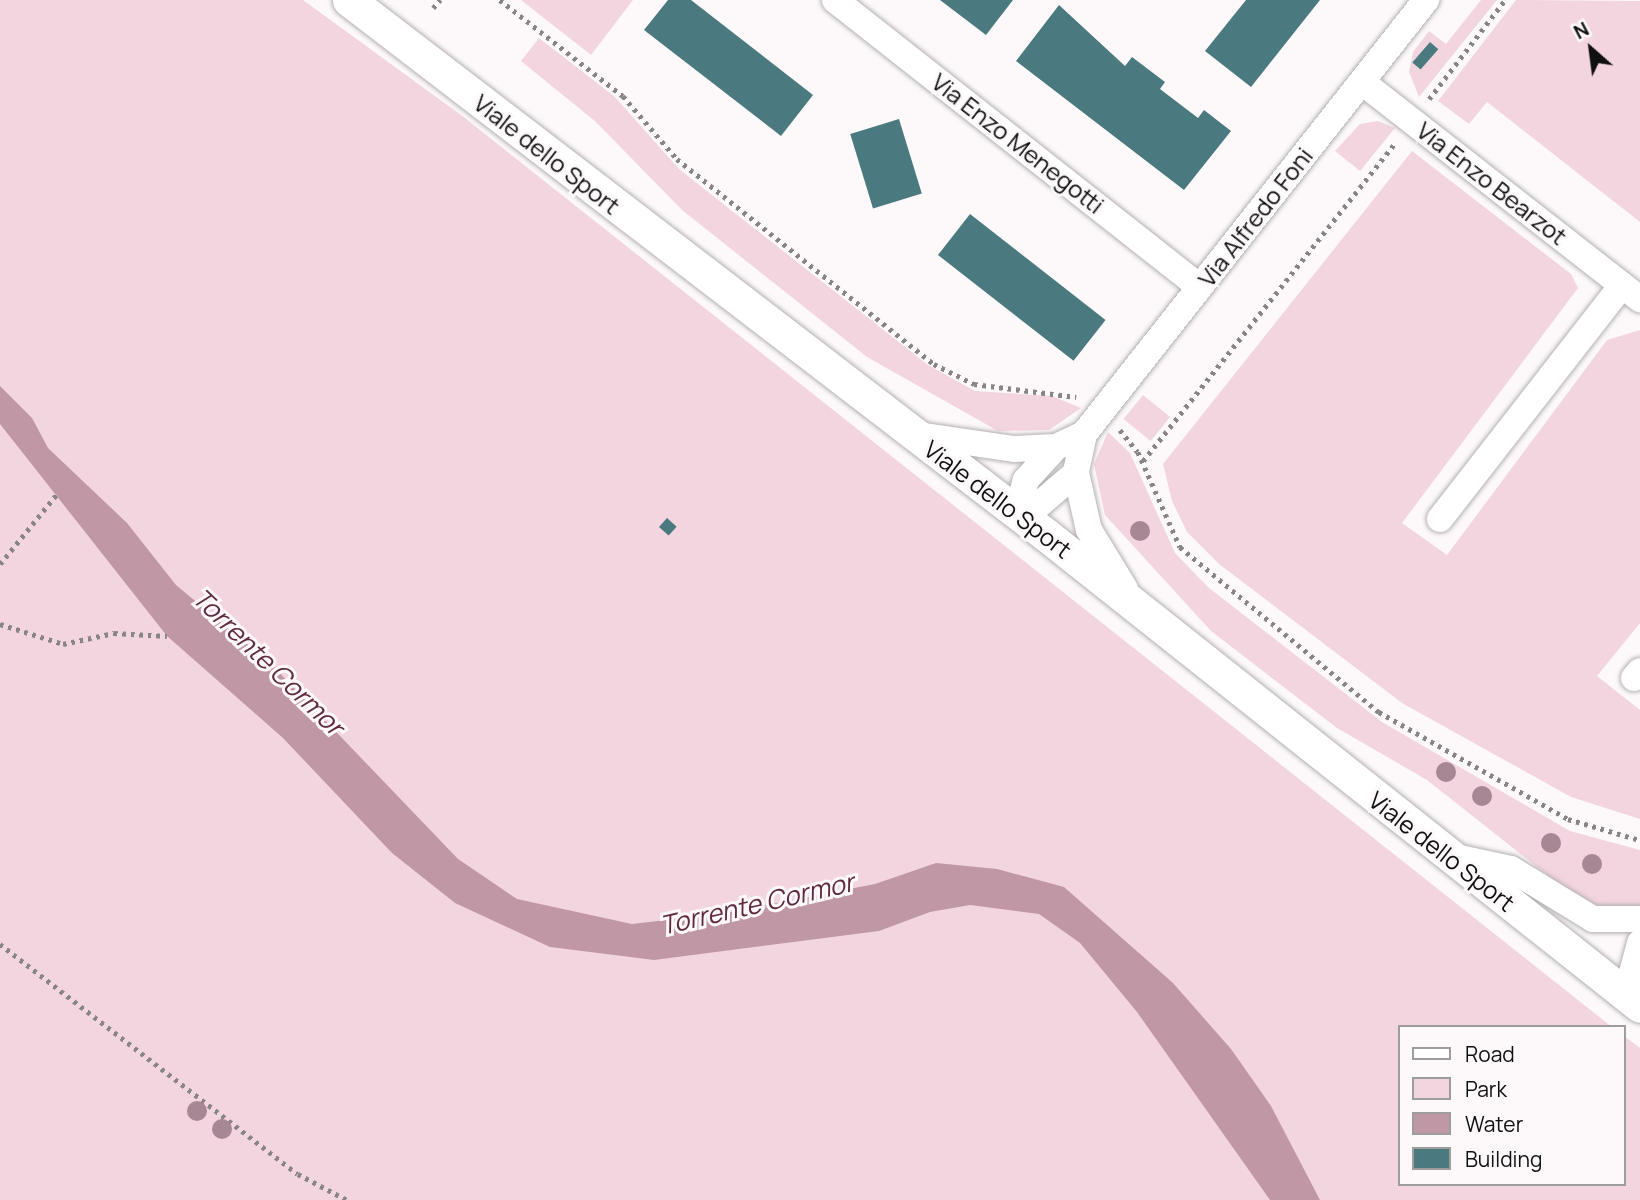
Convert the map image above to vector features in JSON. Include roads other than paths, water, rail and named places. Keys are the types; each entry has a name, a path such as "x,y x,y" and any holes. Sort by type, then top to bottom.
{"street":[{"name":"Viale dello Sport","path":"348,0 1016,512 1446,855 1635,997"},
{"name":"Via Enzo Menegotti","path":"835,0 1200,287"},
{"name":"Via Alfredo Foni","path":"1135,605 1089,530 1076,473 1084,434 1426,0"},
{"name":"Via Enzo Bearzot","path":"1362,82 1631,292 1440,519"},
{"name":"Via Alfredo Foni","path":"913,434 1014,449 1056,447 1084,434"},
{"name":"Via Alfredo Foni","path":"1016,512 1026,480 1056,447"},
{"path":"1016,512 1035,508 1076,473"},
{"path":"1446,855 1511,869 1593,919 1640,919"},
{"path":"1635,997 1640,943"}],"water":[{"name":"Torrente Cormor","path":"0,386 32,418 48,448 127,523 176,585 271,664 458,859 517,899 632,924 726,913 875,884 936,863 997,869 1064,887 1173,983 1231,1049 1271,1106 1320,1200 1270,1200 1137,1012 1080,943 1039,914 970,905 930,912 879,931 654,960 550,947 455,903 392,853 283,738 167,636 0,424"}]}
